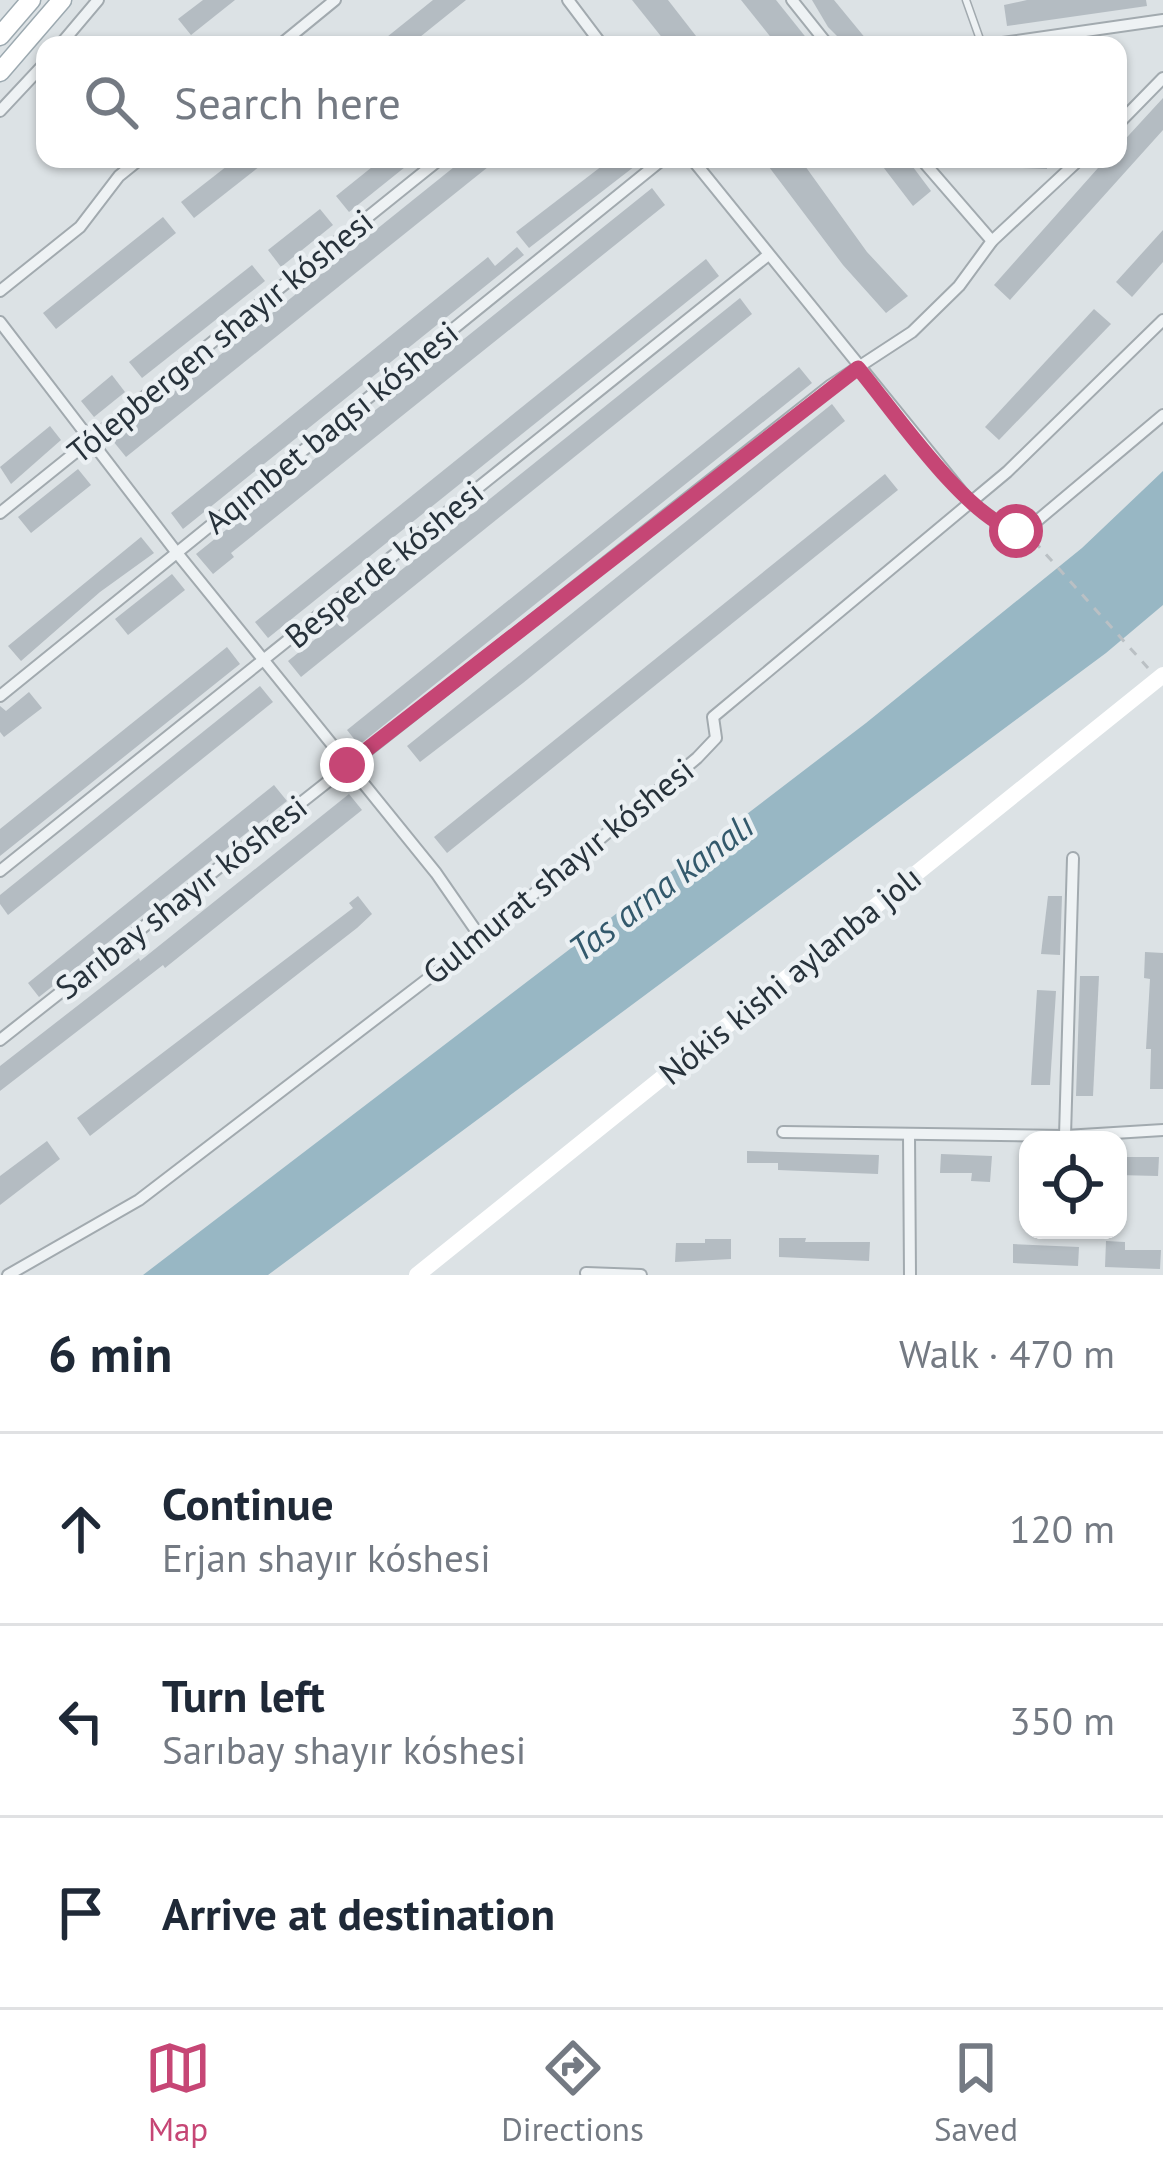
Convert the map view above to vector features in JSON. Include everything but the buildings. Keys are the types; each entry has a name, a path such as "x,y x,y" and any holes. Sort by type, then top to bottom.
{"main road":[{"path":"24,45 3,33 31,0"},
{"path":"0,73 62,0"},
{"name":"Nókis kishi aylanba jolı","path":"417,1275 1160,677"}],"street":[{"path":"68,36 98,0"},
{"path":"291,36 335,0"},
{"path":"568,0 595,36"},
{"path":"792,0 821,36"},
{"path":"1049,36 1163,20"},
{"path":"0,111 36,73"},
{"path":"1127,115 1163,77"},
{"path":"0,291 80,227 129,168"},
{"name":"Tólepbergen shayır kóshesi","path":"0,513 429,168"},
{"name":"Aqımbet baqsı kóshesi","path":"0,696 652,168"},
{"path":"699,168 969,501 1004,527 1025,531 1163,415"},
{"path":"930,168 992,241"},
{"name":"Sarıbay shayır kóshesi","path":"0,1040 858,368 912,332 959,286 992,241 1070,168"},
{"name":"Besperde kóshesi","path":"0,871 767,256"},
{"name":"Gulmurat shayır kóshesi","path":"8,1275 139,1201 481,938 697,758 716,738 713,717 1007,472 1163,320"},
{"path":"0,322 177,553 436,873 481,938"},
{"path":"1065,1131 1073,858"},
{"path":"1127,1132 1163,1130"},
{"path":"783,1132 1019,1136"},
{"path":"909,1136 910,1275"},
{"path":"586,1273 640,1275"}],"lane":[{"path":"966,0 981,36"}],"path":[{"path":"1034,541 1160,677"}],"water":[{"name":"Tas arna kanalı","path":"1163,471 1163,605 1106,653 268,1275 143,1275 866,723 1082,548"}],"route":[{"path":"347,765 858,368 969,501 996,523 1016,531"}]}
